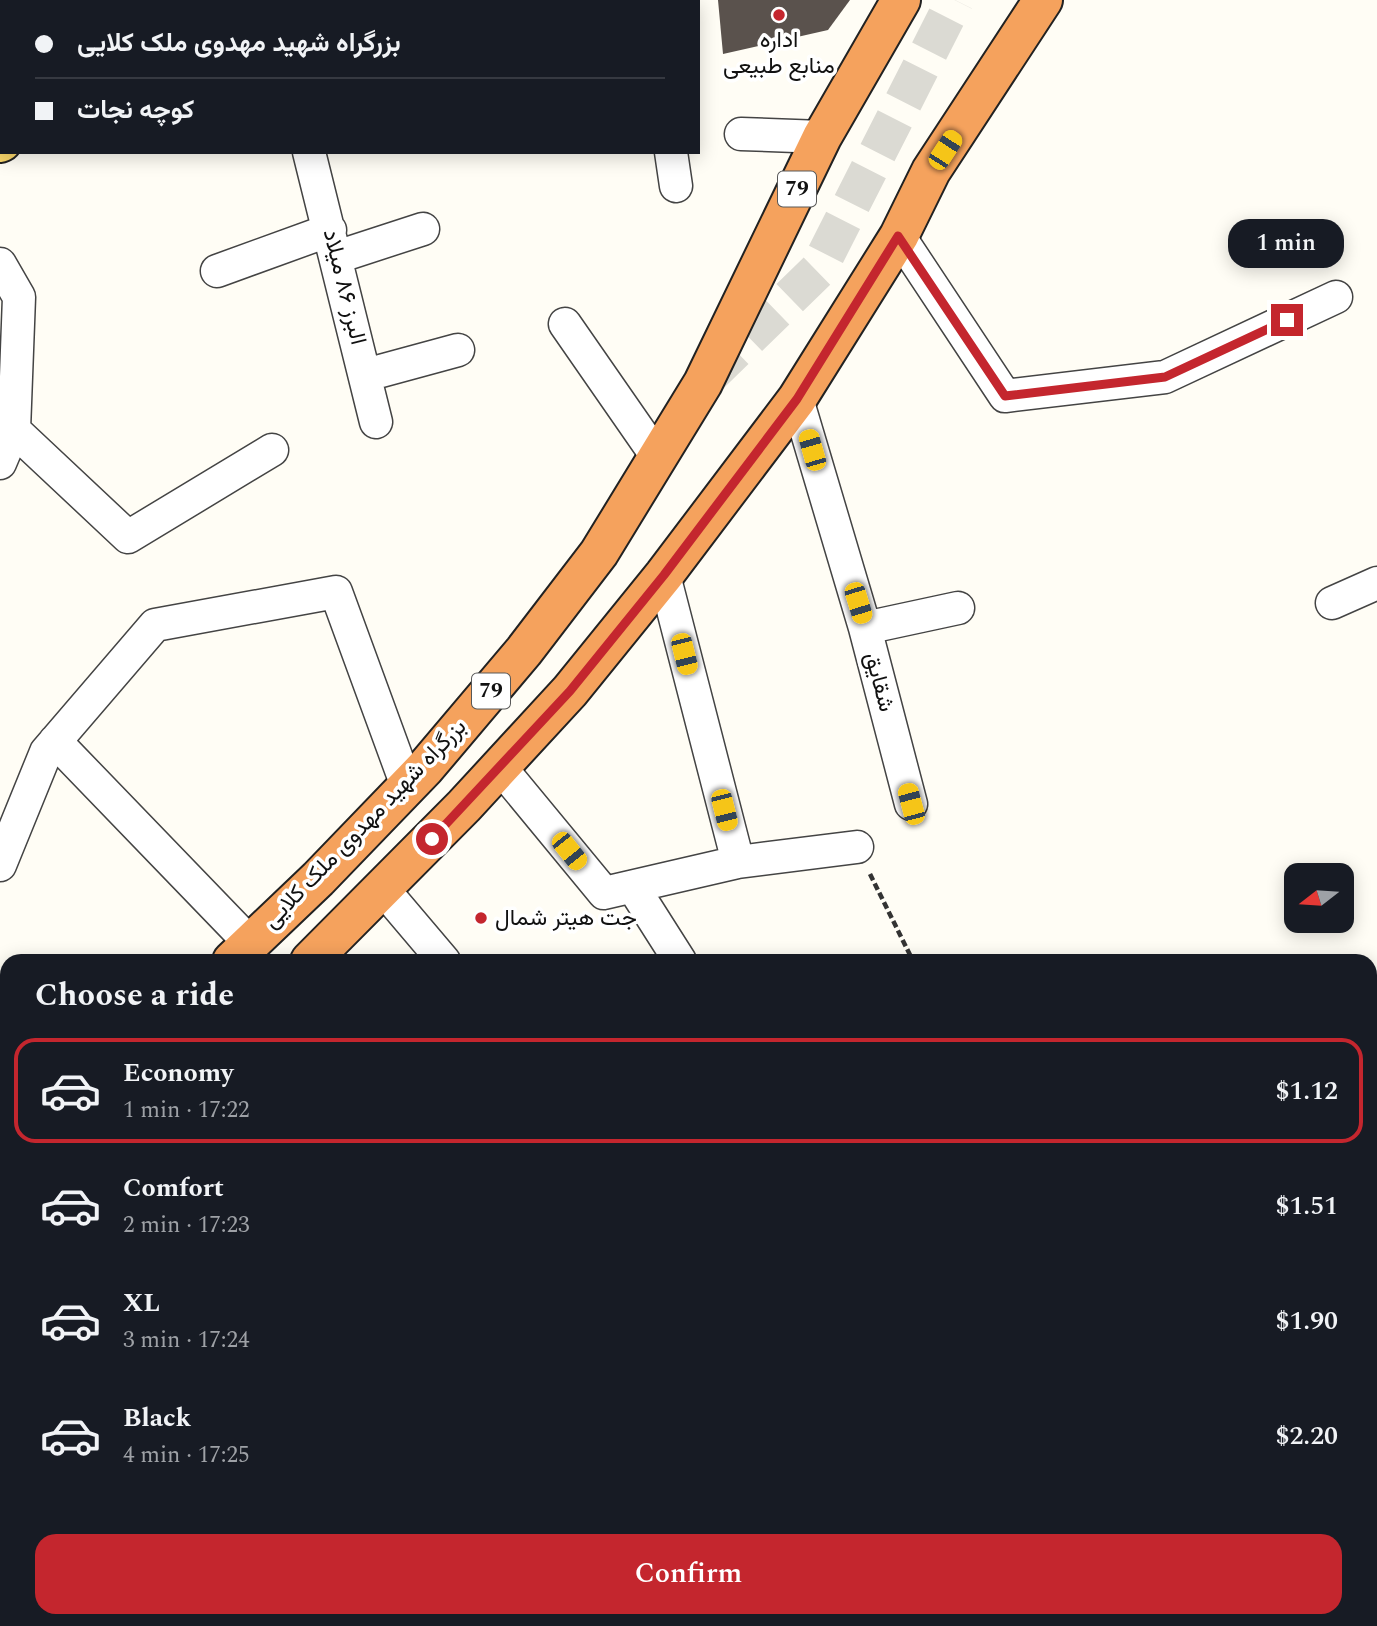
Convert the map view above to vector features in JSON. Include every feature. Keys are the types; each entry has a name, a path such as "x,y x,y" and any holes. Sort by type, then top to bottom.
{"highway":[{"name":"بزرگراه شهید مهدوی ملک کلایی","path":"241,952 407,786 533,640 599,553 703,383 821,137 901,0"},
{"name":"79","path":"317,954 383,889 570,691 664,575 797,399 898,236 931,172 1043,0"}],"street":[{"path":"741,134 821,137"},
{"name":"البرز ۸۶ میلاد","path":"310,154 376,422"},
{"path":"671,154 676,186"},
{"path":"217,271 333,244 423,229"},
{"path":"898,236 1005,396 1165,377 1336,297"},
{"path":"0,264 19,297 14,430 0,463"},
{"path":"565,324 658,458"},
{"path":"366,375 458,350"},
{"name":"شقایق","path":"797,399 865,628 911,804"},
{"path":"14,430 128,537 272,450"},
{"path":"664,575 738,863"},
{"path":"1332,603 1377,583"},
{"path":"0,864 46,752 155,625 337,592 407,786"},
{"path":"865,628 958,608"},
{"path":"55,741 241,952"},
{"path":"500,767 604,893 738,863 857,847"},
{"path":"633,887 676,954"},
{"path":"383,889 438,954"}],"path":[{"path":"857,847 910,954"}],"building":[{"name":"اداره منابع طبیعی","path":"718,0 850,0 828,30 723,54"}],"tunnel":[{"path":"708,377 818,270 955,0"}],"place":[{"name":"اداره منابع طبیعی","path":"779,15"},
{"name":"جت هیتر شمال","path":"481,918"}],"route":[{"path":"432,839 570,691 664,575 797,399 898,236 1005,396 1165,377 1287,320"}]}
